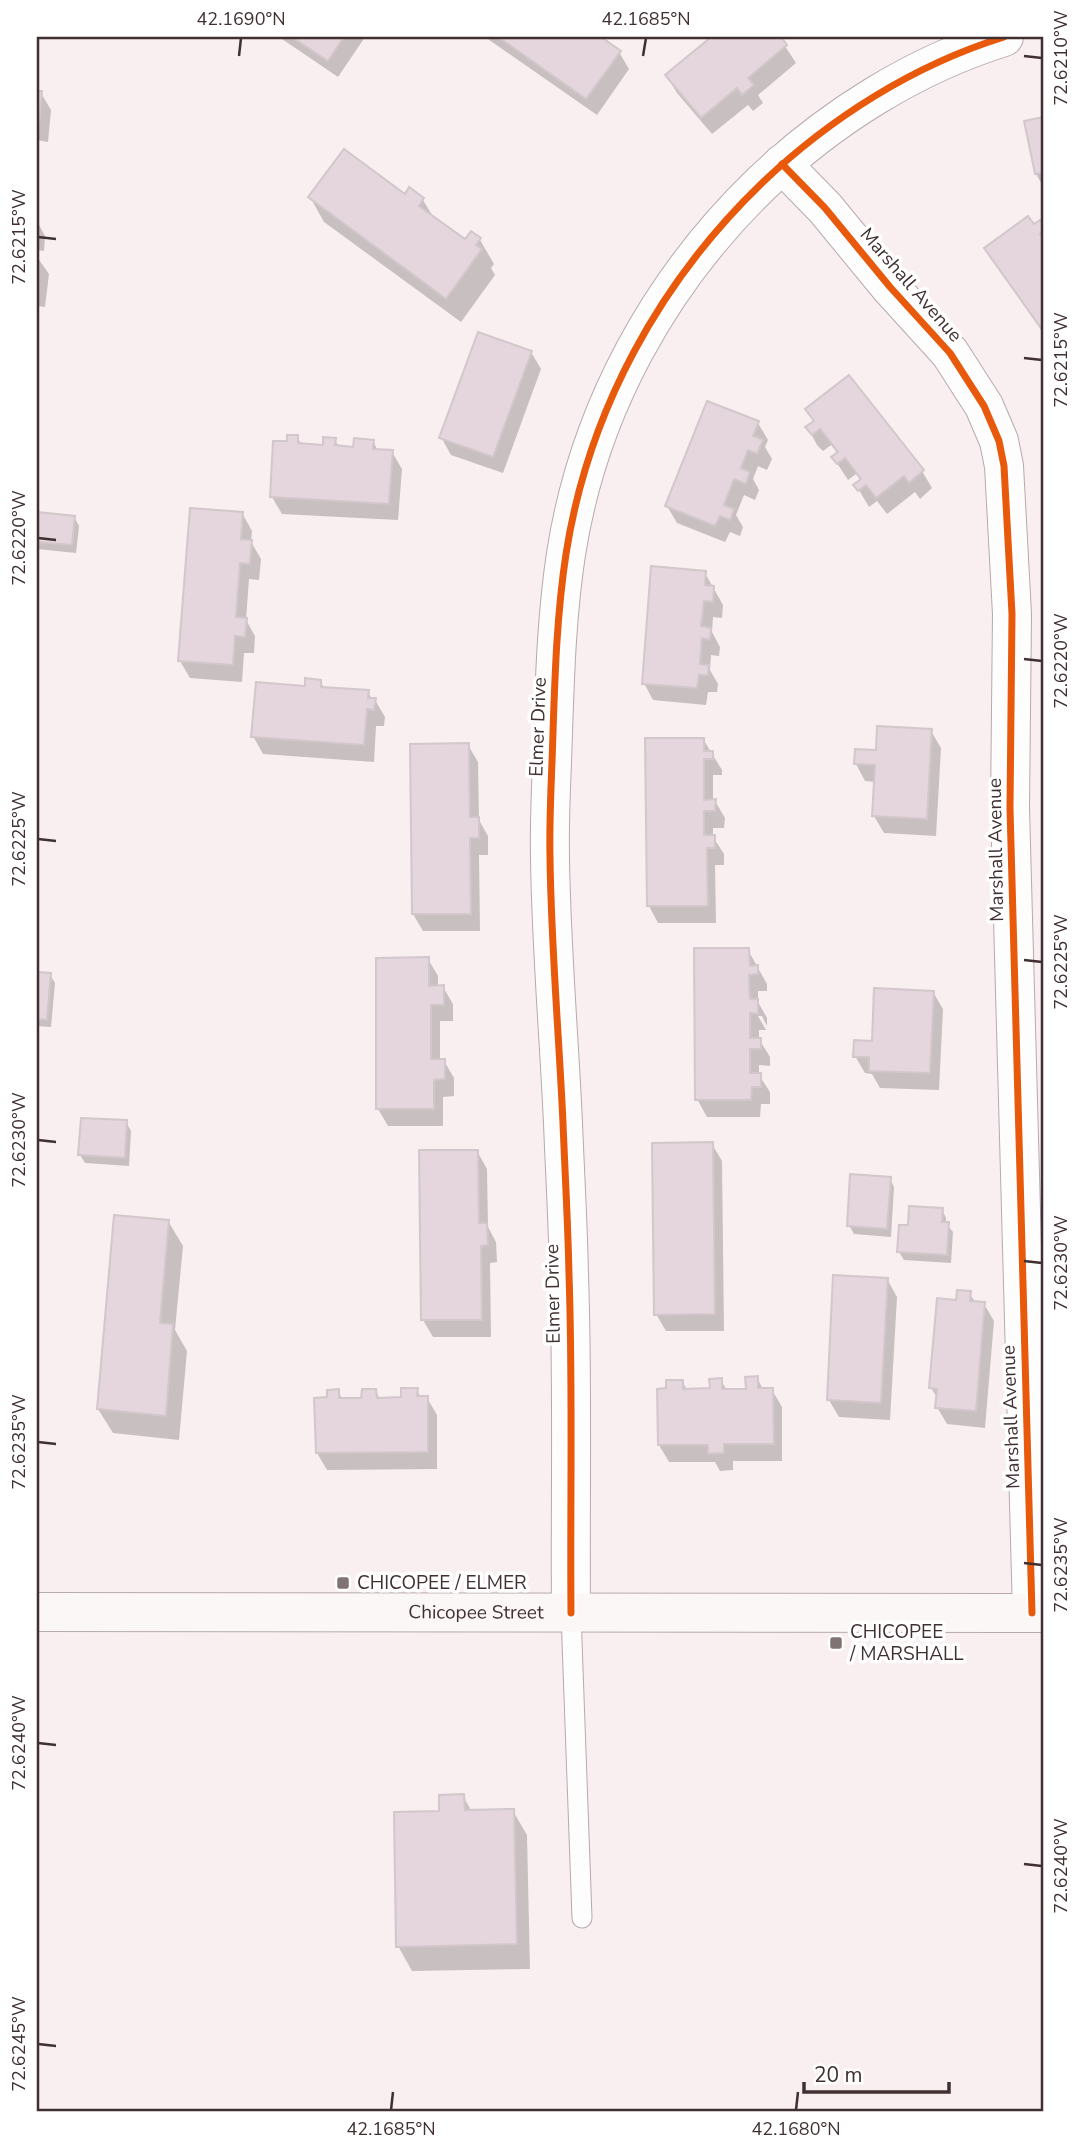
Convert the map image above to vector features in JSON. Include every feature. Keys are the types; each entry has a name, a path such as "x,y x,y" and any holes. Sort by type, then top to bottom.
{"main road":[{"name":"Chicopee Street","path":"37,1612 1038,1613"}],"street":[{"name":"Elmer Drive","path":"571,1613 570,1278 550,854 556,643 566,553 586,466 616,387 641,338 702,248 740,205 782,164 828,127 878,94 932,65 1004,37"},
{"name":"Marshall Avenue","path":"782,164 825,208 890,287 950,353 984,406 999,441 1004,466 1012,614 1011,821 1038,1613"}],"lane":[{"path":"571,1613 582,1918"}],"building":[{"path":"292,37 344,37 328,61"},
{"path":"498,37 601,37 621,51 586,99"},
{"path":"711,37 781,37 787,45 748,78 754,85 742,95 737,88 701,118 665,75"},
{"path":"37,91 42,91 39,125 37,125"},
{"path":"1043,117 1043,173 1035,174 1024,121"},
{"path":"344,149 405,194 409,187 424,198 419,206 465,239 471,231 481,238 476,245 482,249 446,299 308,197"},
{"path":"1028,216 1034,224 1040,220 1043,223 1043,232 1040,234 1043,238 1043,331 984,248"},
{"path":"478,332 532,351 493,457 439,438"},
{"path":"849,375 924,470 909,483 904,476 876,498 866,485 858,491 853,485 861,479 845,458 837,464 831,457 838,452 820,429 812,435 805,427 814,421 805,409"},
{"path":"707,401 759,421 753,436 763,440 757,454 748,450 741,468 750,472 746,484 734,479 724,505 734,509 730,520 720,516 715,526 665,506"},
{"path":"287,435 298,435 298,443 323,445 323,437 336,438 335,445 353,447 354,438 374,440 373,449 393,450 389,504 270,497 273,441 287,441"},
{"path":"190,508 243,512 241,539 252,540 250,564 240,563 236,617 247,618 245,637 235,636 233,665 178,661"},
{"path":"37,512 75,516 72,545 37,542"},
{"path":"651,566 706,571 705,585 714,586 713,602 704,601 701,626 711,628 710,640 702,638 700,664 709,665 708,675 699,675 697,688 642,684"},
{"path":"305,678 321,680 321,687 369,690 368,698 376,698 374,710 367,709 364,745 251,737 256,682 305,686"},
{"path":"877,726 932,729 927,819 872,816 875,765 854,764 855,749 876,750"},
{"path":"645,738 704,738 704,751 713,751 713,759 704,759 704,800 716,799 715,811 704,811 704,835 715,835 715,848 707,848 708,906 647,906"},
{"path":"469,743 470,817 479,817 479,838 470,838 471,914 412,914 410,744"},
{"path":"694,948 749,948 750,966 758,965 758,974 749,975 750,999 758,999 758,1014 750,1013 750,1038 761,1038 761,1049 750,1049 750,1073 761,1073 761,1087 752,1087 751,1100 695,1100"},
{"path":"429,957 429,986 444,985 444,1005 431,1005 431,1059 445,1059 445,1079 434,1080 434,1109 376,1109 376,958"},
{"path":"37,972 51,973 47,1020 37,1019"},
{"path":"874,988 934,991 930,1073 869,1071 869,1057 853,1057 854,1040 872,1041"},
{"path":"81,1118 127,1120 125,1158 78,1155"},
{"path":"713,1142 715,1314 654,1315 652,1143"},
{"path":"419,1150 478,1150 479,1223 487,1223 488,1245 481,1246 482,1320 421,1320"},
{"path":"850,1174 891,1177 887,1229 847,1226"},
{"path":"909,1206 943,1208 942,1222 949,1222 947,1255 897,1252 899,1225 908,1225"},
{"path":"114,1215 169,1220 160,1323 173,1324 166,1416 97,1409"},
{"path":"833,1275 888,1278 881,1403 827,1400"},
{"path":"957,1290 971,1291 970,1301 985,1302 976,1411 935,1408 937,1389 929,1388 937,1298 956,1300"},
{"path":"758,1376 758,1388 773,1388 774,1444 724,1444 724,1453 708,1454 708,1445 658,1445 657,1389 666,1388 666,1380 683,1380 683,1389 710,1388 709,1379 722,1378 722,1389 746,1389 745,1377"},
{"path":"401,1388 418,1388 417,1396 428,1396 428,1452 316,1453 314,1398 327,1397 327,1390 339,1389 339,1398 361,1398 362,1389 376,1389 377,1398 401,1397"},
{"path":"464,1794 465,1810 514,1809 517,1944 396,1947 394,1812 439,1811 439,1795"}],"cycle path":[{"path":"571,1613 569,1256 552,923 550,810 558,620 563,576 577,501 591,450 634,352 661,306 691,263 762,183 816,137 875,96 938,62 1004,37"},
{"path":"782,164 825,208 890,287 950,353 984,406 999,441 1004,466 1012,614 1010,808 1032,1613"}],"place":[{"name":"CHICOPEE / ELMER","path":"343,1583"},
{"name":"CHICOPEE / MARSHALL","path":"836,1643"}]}
